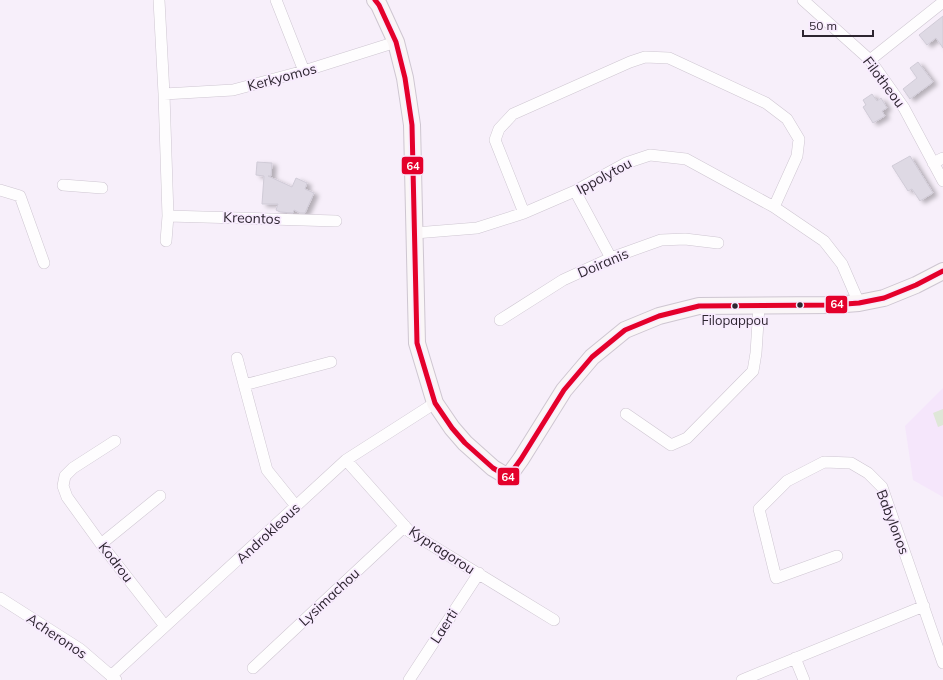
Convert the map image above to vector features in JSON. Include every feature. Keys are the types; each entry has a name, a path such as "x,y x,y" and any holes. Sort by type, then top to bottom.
{"street":[{"path":"158,0 164,94 168,216 166,241"},
{"path":"276,0 304,72"},
{"path":"375,0 379,5 396,42 405,78 412,125 417,343 435,403 452,428 465,443 493,468 508,477 564,390 592,357 625,330 659,316 699,306 832,305 859,303 884,298 916,285 943,271"},
{"name":"Filotheou","path":"803,0 870,60 904,108 938,161 943,181"},
{"path":"870,60 943,2"},
{"name":"Kerkyomos","path":"164,94 233,90 304,72 396,42"},
{"path":"524,213 495,140 499,129 513,114 645,56 669,58 766,104 787,119 799,139 796,156 774,207"},
{"name":"Ippolytou","path":"414,233 477,228 524,213 575,191 626,162 650,155 686,160 774,207 824,241 842,264 859,303"},
{"path":"63,184 102,188"},
{"path":"0,190 20,196 44,263"},
{"path":"575,191 611,258"},
{"name":"Kreontos","path":"168,216 336,221"},
{"name":"Doiranis","path":"500,320 563,280 611,258 661,240 685,239 718,243"},
{"path":"626,414 671,444 687,438 753,371 756,353 759,306"},
{"path":"237,358 266,470 296,506"},
{"path":"244,385 331,362"},
{"name":"Androkleous","path":"114,678 165,626 346,460 435,403"},
{"name":"Kodrou","path":"115,440 73,468 65,476 63,486 67,497 165,626"},
{"name":"Kypragorou","path":"346,460 410,532 554,620"},
{"name":"Babylonos","path":"837,556 776,578 759,509 787,481 824,462 852,463 868,473 882,487 943,663"},
{"path":"102,544 160,496"},
{"name":"Lysimachou","path":"253,668 405,526"},
{"name":"Laerti","path":"408,680 478,573"},
{"name":"Acheronos","path":"0,598 80,649 114,678"},
{"path":"742,680 924,606"},
{"path":"795,658 804,680"}],"shaded area":[{"path":"943,388 943,497 913,480 905,426"}],"green space":[{"path":"943,409 943,425 938,427 933,413"}],"building":[{"path":"943,16 943,48 936,38 927,45 919,35"},
{"path":"918,62 933,82 910,99 903,89 917,78 910,68"},
{"path":"872,94 877,101 881,98 887,108 882,111 885,116 873,123 863,107 866,105 863,100"},
{"path":"910,156 933,193 920,201 912,189 908,191 892,166"},
{"path":"257,162 272,163 271,176 268,176 292,187 296,178 307,183 305,189 314,193 305,213 300,213 294,210 293,213 280,212 276,210 278,204 262,204 264,176 256,175"}],"transit line":[{"name":"64","path":"375,0 379,5 396,42 405,78 412,125 417,343 435,403 452,428 465,443 493,468 508,477 564,390 592,357 625,330 659,316 699,306 832,305 859,303 884,298 916,285 943,271"}],"place":[{"name":"Filopappou","path":"735,306"}]}
